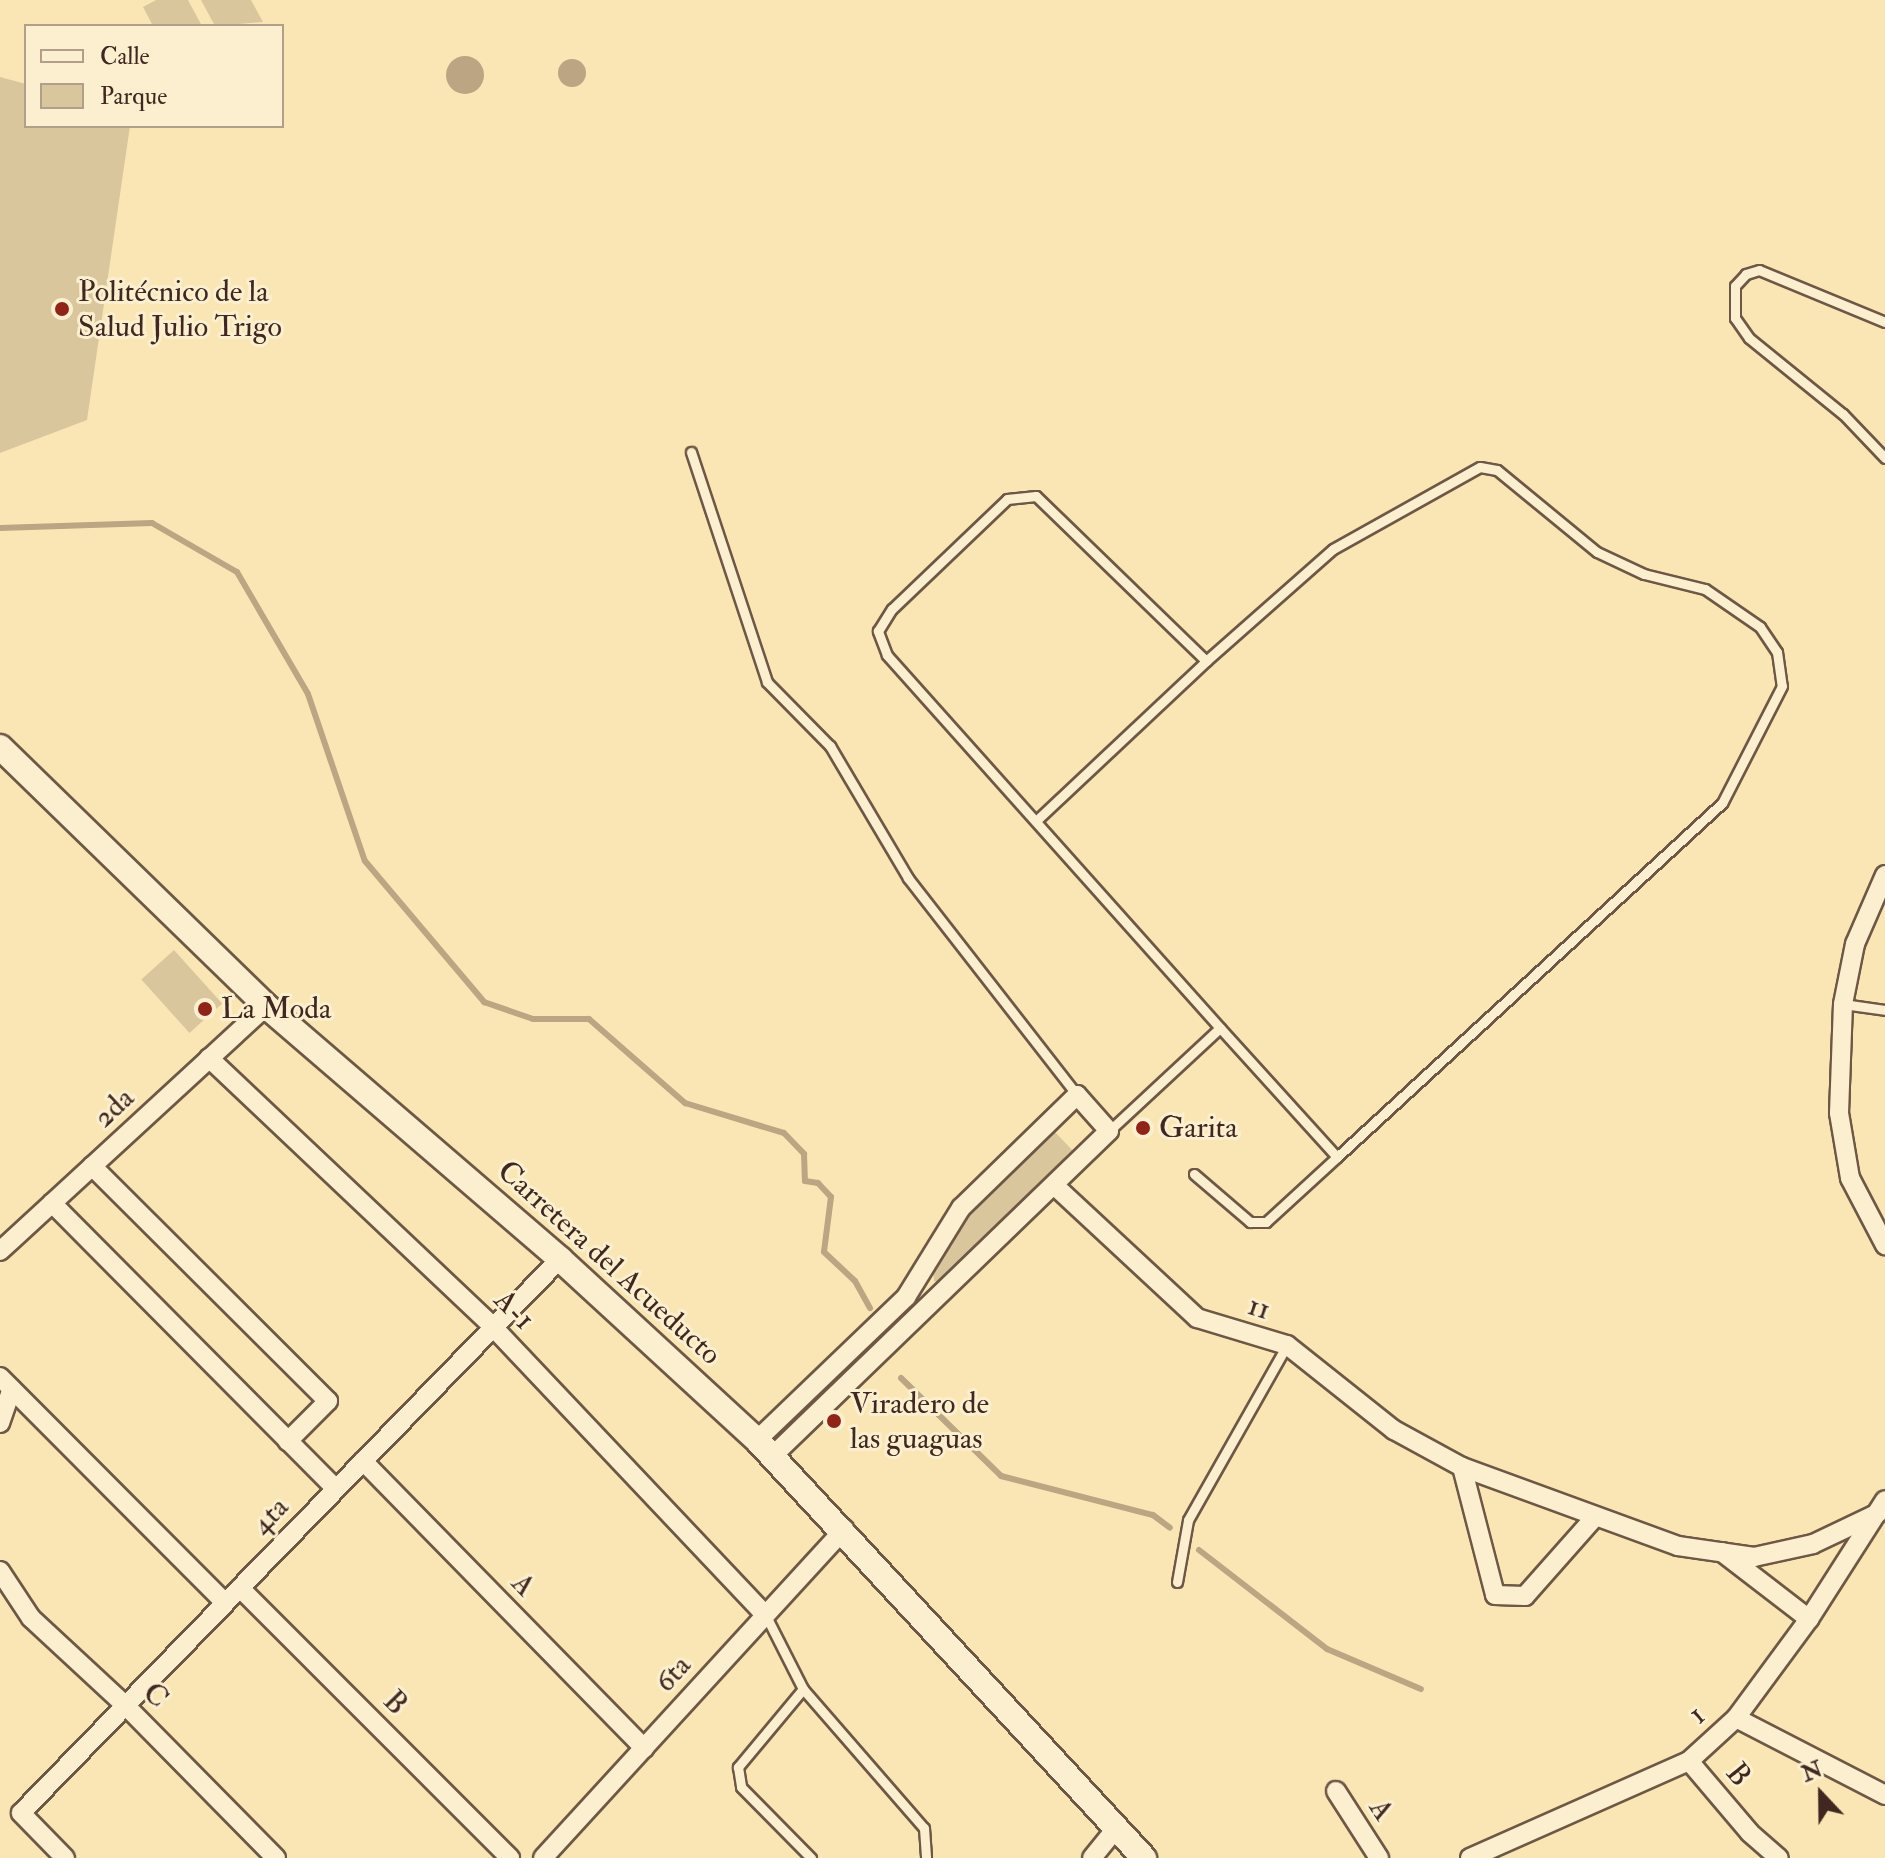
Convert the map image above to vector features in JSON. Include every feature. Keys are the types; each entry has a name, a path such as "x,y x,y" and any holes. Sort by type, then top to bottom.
{"street":[{"name":"Carretera del Acueducto","path":"0,747 266,1006 560,1259 765,1448 844,1529 1144,1858"},
{"path":"1885,875 1855,944 1843,1004 1841,1126 1850,1178 1885,1242"},
{"name":"2da","path":"0,1251 266,1006"},
{"name":"A-1","path":"209,1058 493,1327 765,1615"},
{"path":"1077,1095 1109,1131 1055,1186 765,1448 906,1297 961,1208 1077,1095"},
{"path":"92,1166 328,1401 288,1441"},
{"name":"11","path":"1055,1186 1197,1318 1287,1345 1394,1430 1462,1467 1678,1546 1754,1557 1813,1544 1882,1507"},
{"path":"52,1203 336,1489"},
{"name":"4ta","path":"65,1858 21,1813 560,1259"},
{"path":"0,1423 6,1383"},
{"path":"6,1383 225,1603"},
{"name":"A","path":"363,1461 644,1748"},
{"path":"1462,1467 1495,1595 1525,1596 1595,1517"},
{"name":"1","path":"1470,1858 1689,1761 1736,1718 1809,1619 1882,1507"},
{"name":"6ta","path":"543,1858 844,1529"},
{"name":"11","path":"1722,1552 1809,1619"},
{"name":"C","path":"0,1571 31,1618 125,1705 276,1858"},
{"name":"B","path":"240,1588 510,1858"},
{"path":"1736,1718 1885,1795"},
{"name":"B","path":"1689,1761 1750,1833 1779,1858"},
{"name":"A","path":"1336,1791 1379,1858"},
{"path":"1092,1858 1118,1826"}],"lane":[{"path":"1885,322 1759,270 1746,274 1735,286 1735,318 1749,338 1843,414 1885,458"},
{"path":"691,452 767,682 830,746 908,878 1077,1095"},
{"path":"1038,819 1206,661 1333,549 1480,467 1497,470 1597,552 1644,574 1705,589 1760,627 1777,652 1782,686 1722,803 1266,1222 1250,1222 1194,1174"},
{"path":"1206,661 1036,496 1007,499 892,609 878,631 887,655 1038,819 1337,1157"},
{"path":"1843,1004 1885,1010"},
{"path":"1109,1131 1220,1028"},
{"path":"1177,1582 1188,1520 1287,1345"},
{"path":"765,1615 803,1689 924,1828 926,1858"},
{"path":"803,1689 738,1767 741,1787 811,1858"}],"green space":[{"path":"156,0 188,0 201,24 152,24 143,7"},
{"path":"201,0 251,0 263,22 239,24 214,24"},
{"name":"Politécnico de la Salud Julio Trigo","path":"0,77 24,83 24,128 130,128 87,420 0,453"},
{"path":"174,950 222,1004 189,1033 141,979"},
{"path":"1055,1132 1076,1154 939,1283 934,1281 933,1270 971,1212"}],"shaded area":[{"path":"465,56 479,61 484,75 479,89 465,94 451,89 446,75 451,61"},
{"path":"572,59 582,63 586,73 582,83 572,87 562,83 558,73 562,63"}],"waterway":[{"path":"0,528 152,523 237,572 308,694 365,861 484,1002 533,1019 589,1019 685,1103 784,1133 804,1154 805,1181 818,1183 831,1197 824,1252 855,1281 870,1308"},
{"path":"901,1378 1001,1476 1153,1515 1170,1528"},
{"path":"1199,1550 1327,1649 1421,1689"}],"place":[{"name":"Politécnico de la Salud Julio Trigo","path":"62,309"},
{"name":"La Moda","path":"205,1009"},
{"name":"Garita","path":"1143,1128"},
{"name":"Viradero de las guaguas","path":"834,1421"}]}
